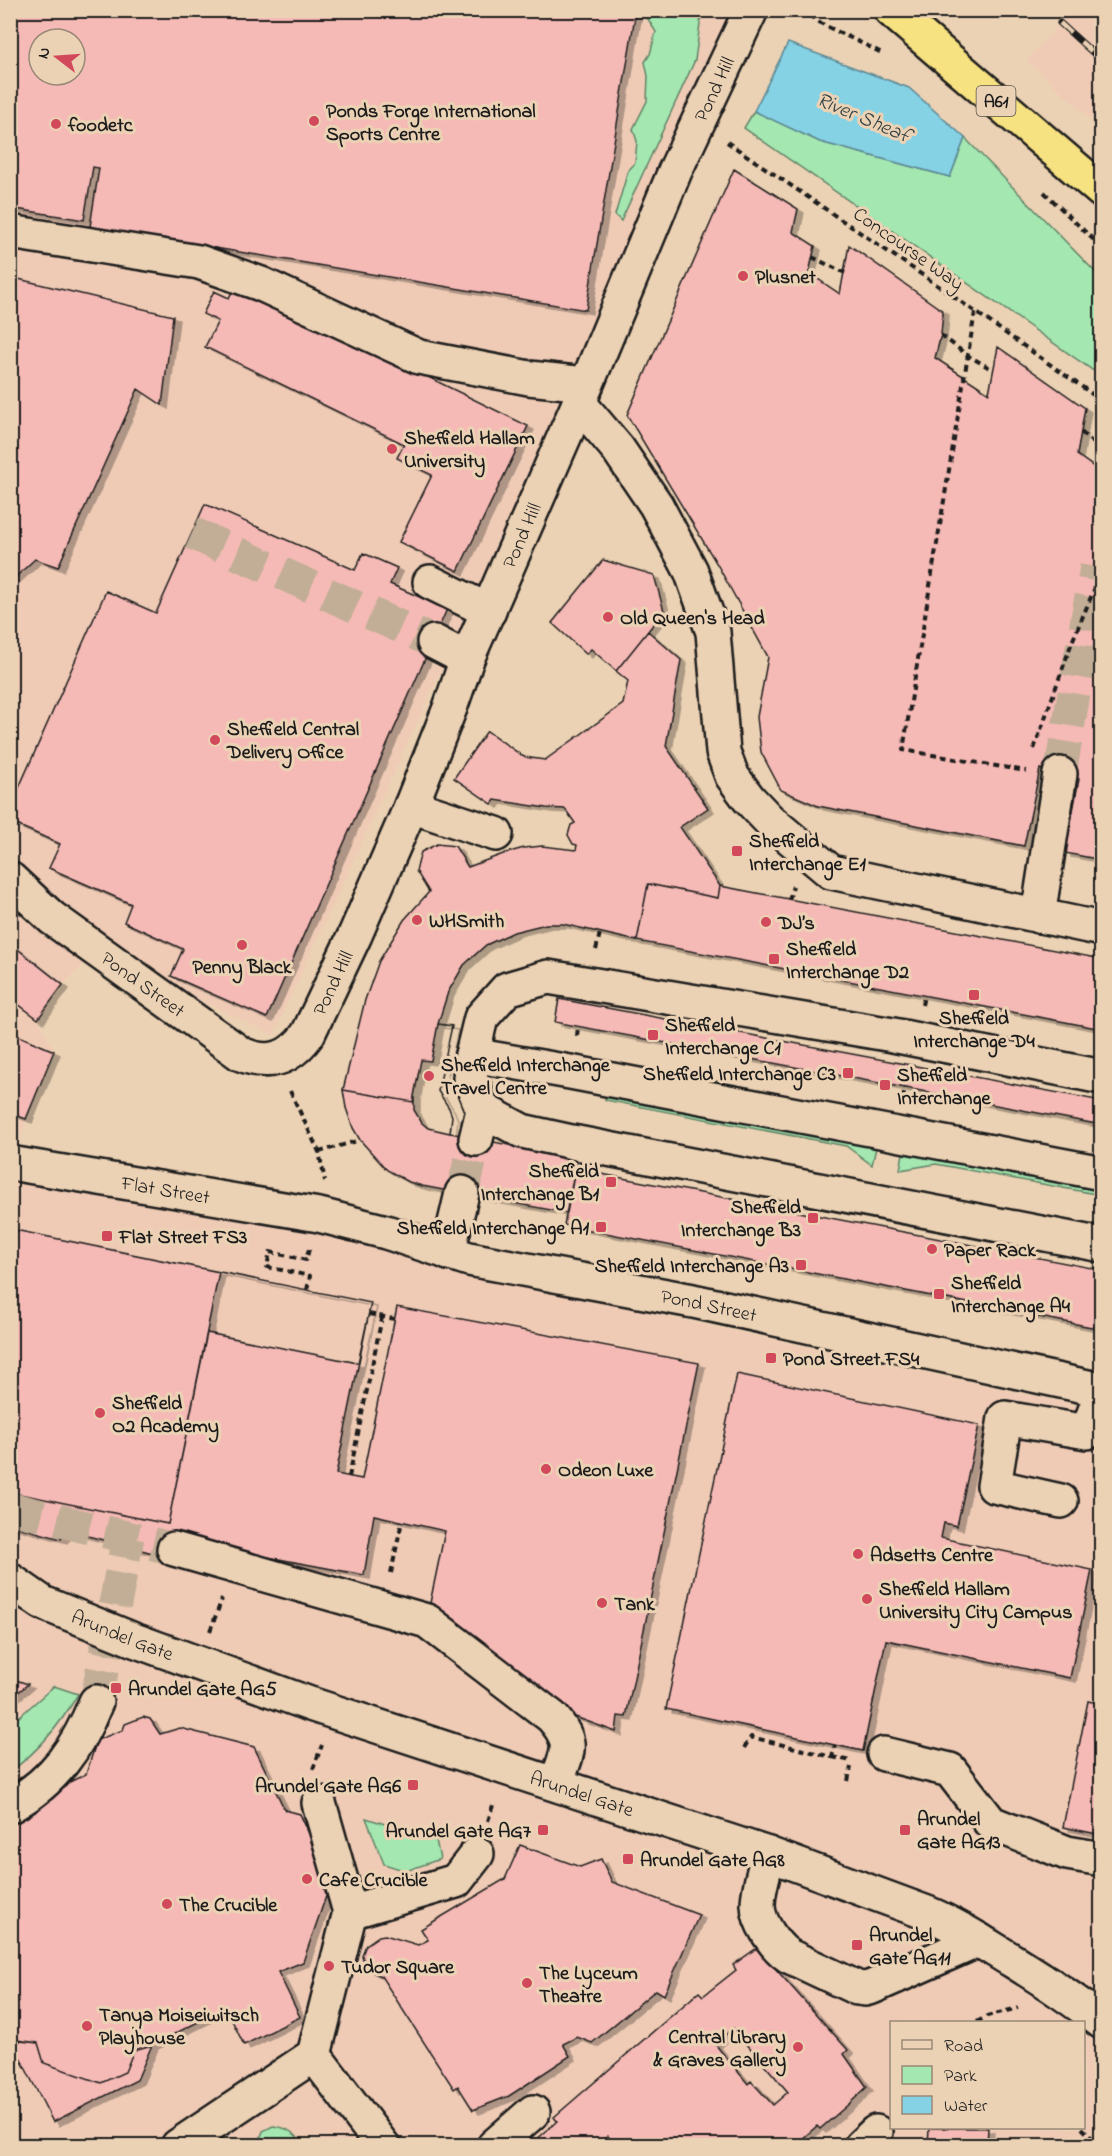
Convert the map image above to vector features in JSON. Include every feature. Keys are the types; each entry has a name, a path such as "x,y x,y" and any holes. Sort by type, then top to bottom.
{"highway":[{"name":"A61","path":"891,10 1101,191"}],"street":[{"name":"Pond Hill","path":"288,1055 299,1047 308,1034 355,935 411,806 468,658 675,171 751,10"},
{"path":"10,232 199,262 261,284 419,357 529,378 582,394 656,505 691,571 713,632 723,752 732,776 769,820 831,872 1101,929"},
{"path":"430,582 489,611"},
{"path":"434,642 468,658"},
{"path":"1038,916 1060,774"},
{"path":"411,806 496,834"},
{"name":"Pond Street","path":"10,879 52,918 241,1054 264,1061 288,1055"},
{"path":"1101,1077 892,1035 548,977 507,989 481,1018 472,1055 470,1078 480,1124 1101,1245"},
{"path":"472,1055 1101,1173"},
{"name":"Flat Street","path":"10,1163 319,1215"},
{"path":"448,1253 462,1193"},
{"name":"Pond Street","path":"319,1215 386,1232 469,1259 693,1301 1101,1391"},
{"path":"1061,1501 994,1486 1005,1418 1087,1432 1101,1391"},
{"path":"174,1549 427,1622 561,1727 567,1737 568,1750 556,1784"},
{"name":"Arundel Gate","path":"10,1580 43,1603 134,1640 332,1712 768,1854 927,1913 950,1923 1072,1998 1101,2022"},
{"name":"Arundel Gate","path":"10,1598 43,1603"},
{"path":"10,1806 46,1779 69,1756 79,1741 96,1702"},
{"path":"884,1754 950,1770 991,1823 1067,1853 1101,1859"},
{"path":"178,2145 314,2055 350,1912 319,1803"},
{"path":"350,1912 456,1881 477,1854"},
{"path":"768,1854 758,1906 762,1920 774,1942 789,1956 857,1988 872,1987 979,1940"},
{"path":"314,2055 383,2145"},
{"path":"494,2145 533,2112"}],"path":[{"path":"801,10 824,26 888,55"},
{"name":"Concourse Way","path":"698,121 1101,401"},
{"path":"1036,184 1101,248"},
{"path":"812,257 845,273"},
{"path":"975,312 903,750 1026,771 1029,760"},
{"path":"941,334 967,355 993,370"},
{"path":"1081,432 1101,451"},
{"path":"1033,750 1072,642 1101,571"},
{"path":"288,1055 286,1083 319,1152 325,1184 319,1215"},
{"path":"319,1152 360,1140"},
{"path":"288,1256 270,1252 267,1267 310,1276 307,1290"},
{"path":"369,1314 394,1319"},
{"path":"349,1477 382,1317"},
{"path":"319,1803 309,1779 332,1712"},
{"path":"744,1748 751,1737 852,1762 848,1781"},
{"path":"832,1758 835,1745"},
{"path":"477,1854 505,1767"},
{"path":"980,2021 987,2016"},
{"path":"1084,2129 1097,2143 1101,2144"}],"shaded area":[{"path":"11,11 746,11 541,492 472,603 273,1035 97,951 63,985 38,1019 54,1051 11,1160"},
{"path":"1071,11 1101,11 1101,129 1027,60"},
{"path":"11,1163 687,1321 1101,1410 1101,2145 11,2146"}],"green space":[{"path":"643,11 691,11 701,17 695,60 621,221 615,215 628,171 635,163 637,141 633,129 647,101 648,76 645,62 650,54 656,32"},
{"path":"754,111 820,142 950,177 965,138 1101,278 1101,376 744,128"},
{"path":"606,1092 877,1143 872,1165 846,1146 605,1100"},
{"path":"904,1148 1101,1185 1101,1195 936,1164 900,1170"},
{"path":"54,1686 78,1694 49,1736 11,1771 11,1724"},
{"path":"366,1818 436,1840 440,1859 406,1871 384,1864"},
{"path":"273,2126 291,2132 303,2145 258,2145 263,2131"}],"water":[{"name":"River Sheaf","path":"788,43 909,88 965,138 950,177 820,142 754,111"}],"building":[{"name":"Ponds Forge International Sports Centre","path":"10,10 636,10 586,310 90,227 99,168 93,167 84,220 10,208"},
{"path":"734,169 798,209 793,232 815,246 809,273 840,294 849,245 943,311 941,335 935,358 989,393 998,347 1085,408 1077,455 1102,473 1102,860 1065,853 1079,779 1040,769 1024,846 818,806 781,790 761,752 757,717 768,657 717,564 627,415"},
{"path":"10,277 173,316 162,405 138,389 58,567 35,559 10,582"},
{"path":"236,283 528,426 458,571 399,542 432,475 397,458 404,444 205,347 218,321 203,314 214,291 229,298"},
{"name":"Sheffield Central Delivery Office","path":"205,504 355,570 363,553 397,568 390,584 447,609 267,1018 171,976 183,949 124,922 131,904 49,868 60,844 10,822 10,808 106,591 156,613"},
{"name":"Old Queen's Head","path":"603,560 654,575 664,611 616,671 591,649 586,654 552,623"},
{"path":"648,631 681,660 666,746 708,808 680,827 720,886 718,898 648,884 637,941 563,924 546,924 514,932 486,945 464,965 448,992 438,1024 431,1061 421,1060 413,1102 343,1090 365,1000 379,961 404,920 429,892 416,871 421,852 437,844 455,846 468,867 524,848 542,846 576,850 577,845 573,844 568,835 571,825 575,823 565,809 495,800 492,804 454,778 487,731 524,757 545,760 623,704 628,681 616,671"},
{"path":"648,884 718,898 720,886 1102,959 1102,1029 637,941"},
{"path":"10,943 63,985 38,1019 10,998"},
{"path":"559,999 1102,1101 1102,1125 555,1022"},
{"name":"Sheffield Interchange Travel Centre","path":"438,1024 452,1026 438,1091 452,1116 450,1133 428,1128 414,1110 414,1096 421,1060 431,1061"},
{"path":"438,1024 452,1026 438,1091 452,1116 450,1133 577,1159 567,1213 409,1182 387,1170 360,1140 346,1108 343,1090 413,1102 421,1060 431,1061"},
{"path":"10,1032 54,1051 26,1119 10,1113"},
{"path":"575,1169 1102,1270 1102,1329 564,1225"},
{"path":"10,1229 371,1303 336,1474 362,1479 397,1307 699,1363 626,1717 618,1716 616,1732 559,1711 429,1608 445,1531 374,1515 364,1575 177,1540 172,1558 69,1531 61,1539 10,1525"},
{"name":"Sheffield O2 Academy","path":"10,1229 219,1272 168,1524 10,1492"},
{"name":"Sheffield O2 Academy","path":"10,1229 371,1303 358,1363 207,1333 168,1524 10,1492"},
{"name":"Adsetts Centre","path":"737,1374 979,1425 957,1526 944,1523 941,1538 1092,1570 1070,1678 886,1640 863,1751 666,1709"},
{"path":"10,1678 28,1684 10,1699"},
{"path":"1088,1701 1102,1704 1102,1835 1063,1827"},
{"name":"The Crucible","path":"143,1717 150,1719 160,1734 180,1728 254,1747 285,1810 300,1814 331,1882 303,1962 278,1972 300,2017 244,2045 226,2008 152,2045 134,2050 125,2072 101,2083 44,2063 38,2043 10,2039 10,1819 33,1800 86,1774 97,1740 123,1730 125,1724"},
{"name":"The Lyceum Theatre","path":"520,1845 580,1867 601,1859 612,1882 699,1915 664,1995 656,1990 592,2043 577,2037 563,2044 570,2056 509,2096 473,2110 458,2086 454,2089 381,1976 367,1969 362,1955 366,1945 379,1936 385,1935 418,1945 428,1940 421,1929 505,1879"},
{"name":"Central Library & Graves Gallery","path":"757,1948 848,2050 844,2054 867,2087 820,2129 817,2126 794,2146 616,2146 608,2136 596,2146 530,2146 557,2121 554,2117 699,1992 703,1996 736,1970 733,1965","holes":["733,2028 788,2092 773,2105 751,2081 748,2084 715,2044"]},
{"path":"11,2040 38,2043 44,2063 101,2083 125,2072 134,2050 152,2045 137,2080 53,2122"},
{"path":"929,2129 988,2129 987,2146 928,2146"}],"tunnel":[{"path":"192,533 434,642"},
{"path":"1060,774 1096,567"},
{"path":"462,1193 476,1139"},
{"path":"10,1508 174,1549"},
{"path":"96,1702 128,1537"}],"railway":[{"path":"1094,10 1102,17"},
{"path":"1060,23 1102,61"}],"place":[{"name":"Ponds Forge International Sports Centre","path":"314,121"},
{"name":"foodetc","path":"56,124"},
{"name":"Plusnet","path":"743,276"},
{"name":"Sheffield Hallam University","path":"392,449"},
{"name":"Old Queen's Head","path":"608,617"},
{"name":"Sheffield Central Delivery Office","path":"215,740"},
{"name":"Sheffield Interchange E1","path":"737,851"},
{"name":"WHSmith","path":"417,920"},
{"name":"DJ’s","path":"766,922"},
{"name":"Penny Black","path":"242,945"},
{"name":"Sheffield Interchange D2","path":"774,959"},
{"name":"Sheffield Interchange D4","path":"974,995"},
{"name":"Sheffield Interchange C1","path":"653,1035"},
{"name":"Sheffield Interchange C3","path":"848,1073"},
{"name":"Sheffield Interchange Travel Centre","path":"429,1076"},
{"name":"Sheffield Interchange","path":"885,1085"},
{"name":"Sheffield Interchange B1","path":"611,1182"},
{"name":"Sheffield Interchange B3","path":"813,1218"},
{"name":"Sheffield Interchange A1","path":"601,1227"},
{"name":"Flat Street FS3","path":"107,1236"},
{"name":"Paper Rack","path":"932,1249"},
{"name":"Sheffield Interchange A3","path":"801,1265"},
{"name":"Sheffield Interchange A4","path":"939,1294"},
{"name":"Pond Street FS4","path":"771,1358"},
{"name":"Sheffield O2 Academy","path":"100,1413"},
{"name":"Odeon Luxe","path":"546,1469"},
{"name":"Adsetts Centre","path":"858,1554"},
{"name":"Sheffield Hallam University City Campus","path":"867,1599"},
{"name":"Tank","path":"602,1603"},
{"name":"Arundel Gate AG5","path":"116,1688"},
{"name":"Arundel Gate AG6","path":"413,1785"},
{"name":"Arundel Gate AG7","path":"543,1830"},
{"name":"Arundel Gate AG13","path":"905,1830"},
{"name":"Arundel Gate AG8","path":"628,1859"},
{"name":"Cafe Crucible","path":"307,1879"},
{"name":"The Crucible","path":"167,1904"},
{"name":"Arundel Gate AG11","path":"857,1945"},
{"name":"Tudor Square","path":"329,1966"},
{"name":"The Lyceum Theatre","path":"527,1983"},
{"name":"Tanya Moiseiwitsch Playhouse","path":"87,2026"},
{"name":"Central Library & Graves Gallery","path":"798,2047"}]}
